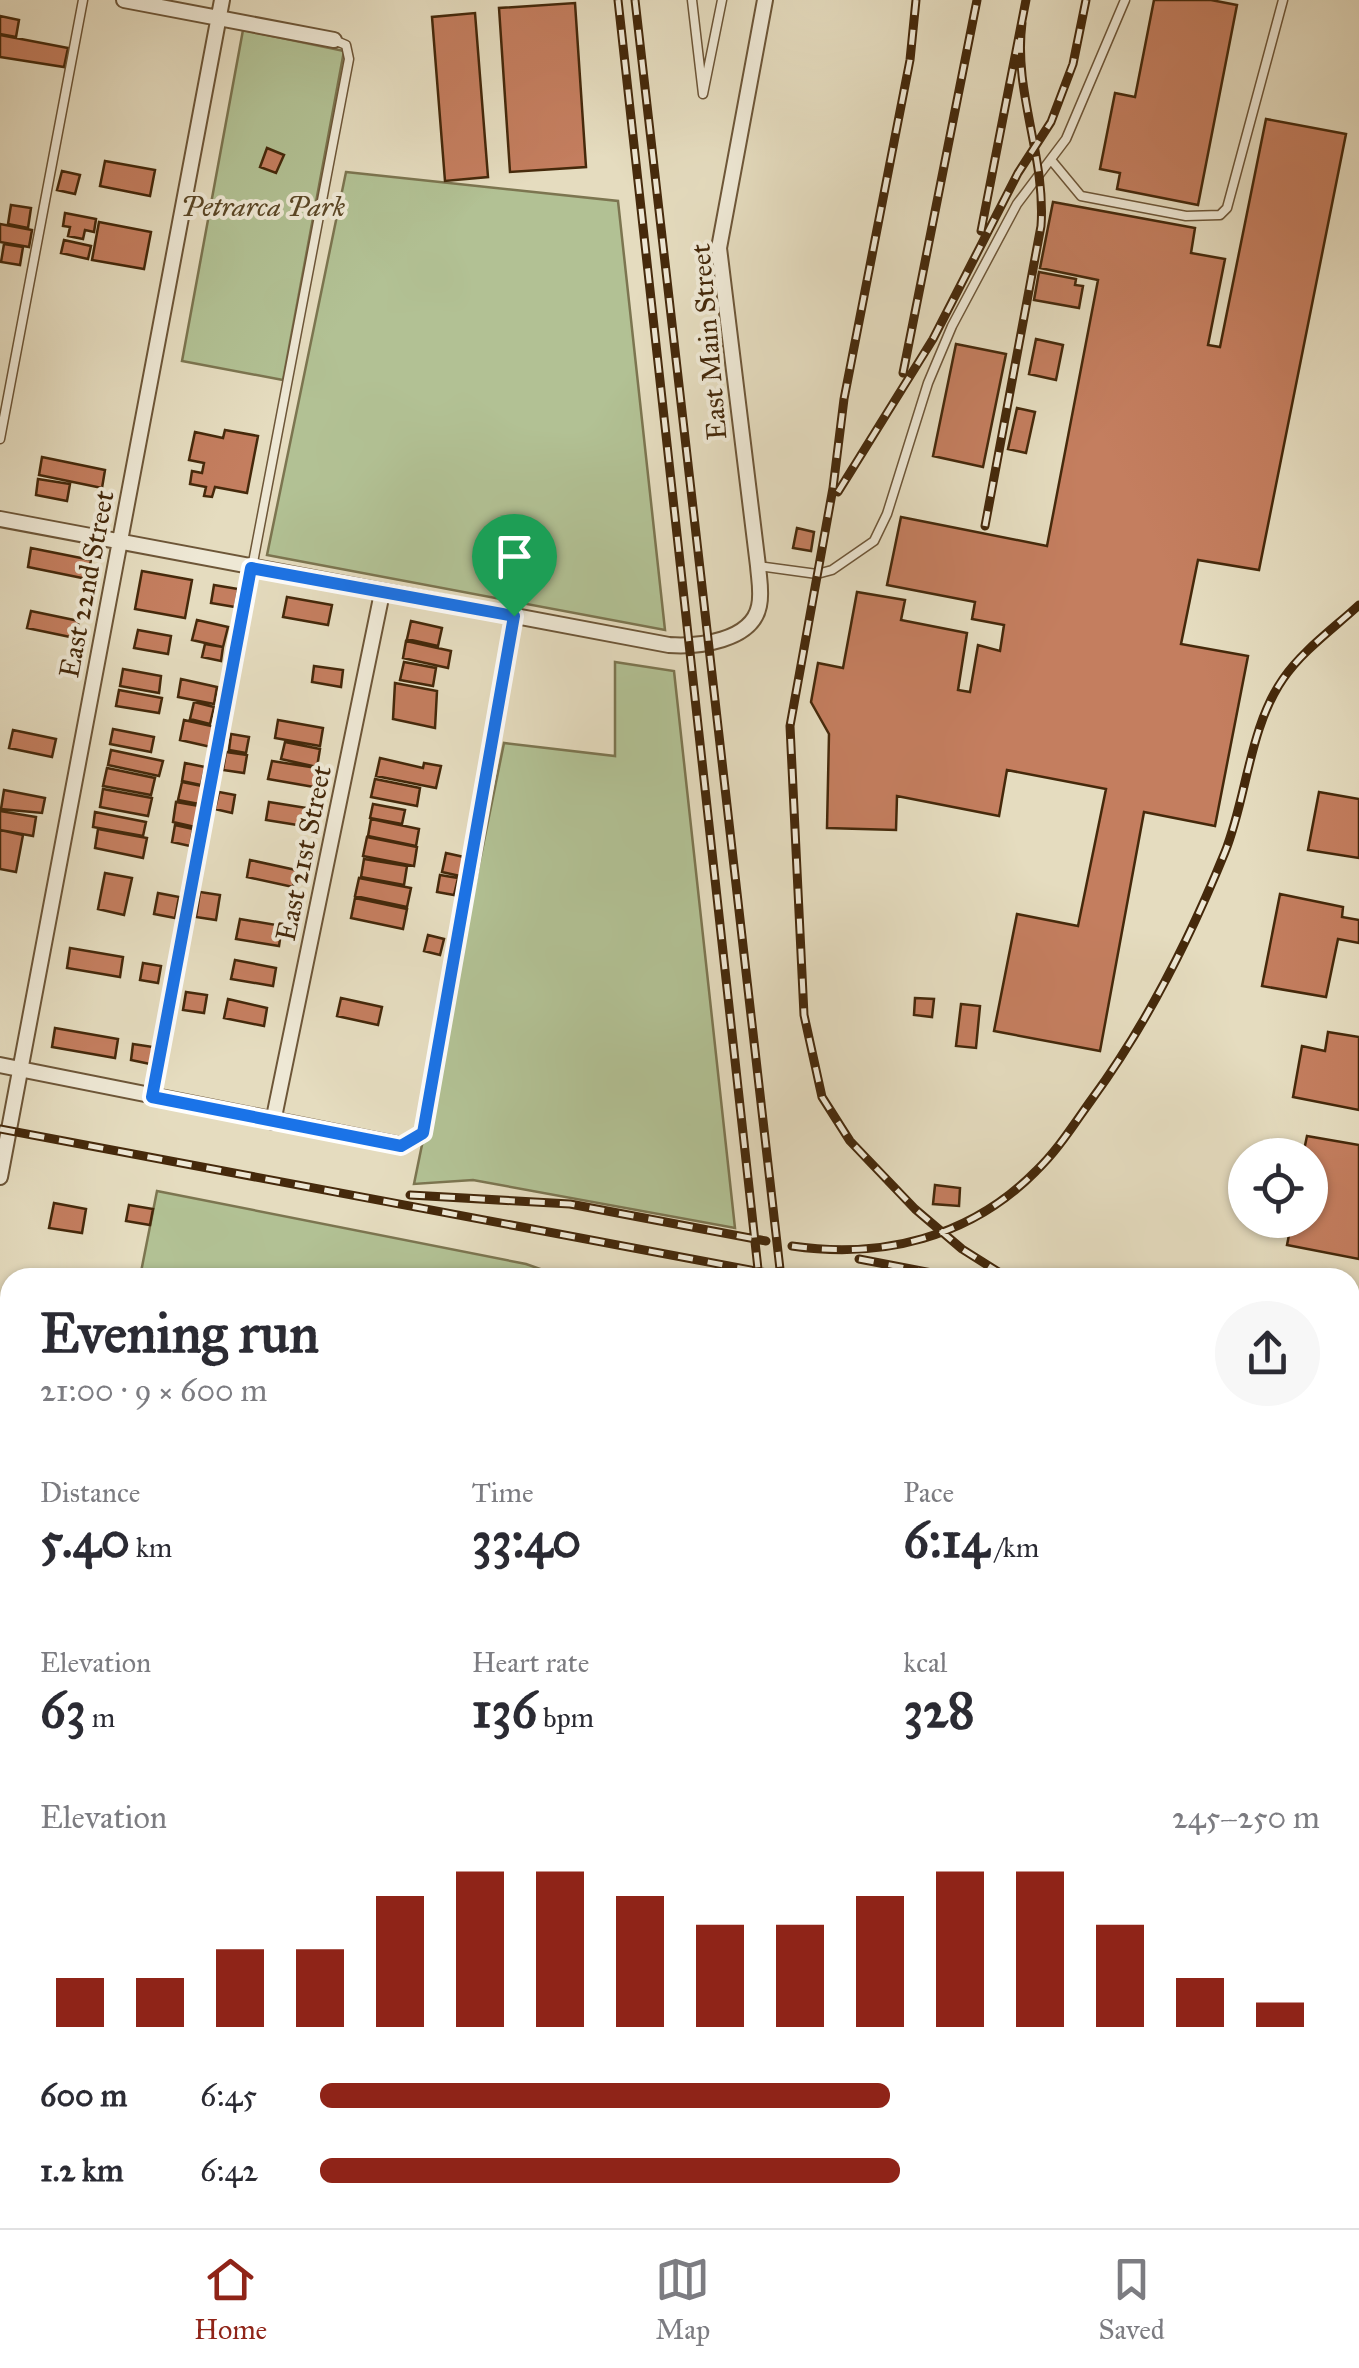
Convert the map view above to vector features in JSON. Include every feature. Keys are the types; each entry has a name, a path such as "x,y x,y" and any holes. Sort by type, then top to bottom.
{"street":[{"path":"124,0 334,40"},
{"name":"East 22nd Street","path":"0,1177 222,0"},
{"name":"East Main Street","path":"514,616 681,646 730,637 753,621 759,609 758,566 719,248 766,0"},
{"path":"0,519 514,616"},
{"name":"East 21st Street","path":"273,1122 382,593"},
{"path":"0,1065 401,1146"}],"lane":[{"path":"0,439 83,0"},
{"path":"692,0 704,94 722,0"},
{"path":"758,566 817,574 832,570 874,541 888,514 928,383 952,326 1017,204 1052,161 1124,0"},
{"path":"1052,161 1081,196 1186,216 1220,215 1227,208 1283,0"},
{"path":"152,1097 349,59 346,45 334,40"},
{"path":"401,1146 423,1133 514,616"}],"green space":[{"name":"Petrarca Park","path":"243,30 344,51 283,380 182,361"},
{"path":"346,172 618,201 665,630 267,555"},
{"path":"615,662 674,671 735,1228 473,1180 414,1184 504,743 615,756"},
{"path":"157,1191 537,1268 142,1268"}],"building":[{"path":"1154,0 1211,0 1237,5 1198,205 1117,189 1120,173 1100,169 1115,93 1135,97"},
{"path":"575,3 586,167 510,172 499,8"},
{"path":"475,13 488,177 445,181 432,17"},
{"path":"0,16 19,20 16,37 0,34"},
{"path":"0,35 68,48 64,67 0,57"},
{"path":"1266,119 1346,134 1259,570 1198,560 1181,644 1248,656 1215,826 1144,812 1100,1051 994,1031 1017,914 1078,926 1106,789 1007,770 999,816 897,796 896,830 827,828 829,734 811,702 818,663 843,668 857,592 905,600 901,620 967,633 958,690 970,692 978,645 1000,651 1004,625 972,619 975,602 887,585 901,517 1047,546 1098,280 1040,268 1053,202 1195,228 1191,253 1225,259 1208,345 1220,347"},
{"path":"267,148 284,155 276,173 260,167"},
{"path":"105,161 155,170 150,196 100,186"},
{"path":"62,171 80,175 75,194 57,190"},
{"path":"11,205 31,208 28,228 8,224"},
{"path":"65,213 96,219 94,232 85,230 83,239 68,236 70,227 63,226"},
{"path":"99,222 151,232 144,269 92,260"},
{"path":"0,224 32,230 29,247 0,242"},
{"path":"64,240 91,246 88,259 61,253"},
{"path":"4,244 23,247 20,265 1,262"},
{"path":"1039,272 1076,279 1075,285 1083,286 1079,308 1034,300"},
{"path":"1036,339 1063,345 1056,380 1029,374"},
{"path":"956,344 1006,354 983,467 933,456"},
{"path":"1017,408 1035,412 1026,453 1008,449"},
{"path":"225,430 258,436 247,493 215,487 212,497 204,496 206,487 190,484 192,471 202,473 204,463 189,460 195,432 223,438"},
{"path":"42,457 105,470 102,488 39,475"},
{"path":"38,479 70,484 67,501 36,495"},
{"path":"797,528 814,532 811,551 793,548"},
{"path":"31,548 91,560 87,579 28,567"},
{"path":"142,571 192,580 185,618 135,609"},
{"path":"214,585 238,589 235,607 211,603"},
{"path":"287,597 332,605 328,625 283,617"},
{"path":"31,611 79,621 75,638 27,628"},
{"path":"197,620 228,627 223,647 192,640"},
{"path":"411,621 442,628 438,646 407,639"},
{"path":"138,630 171,636 168,654 134,648"},
{"path":"406,641 451,651 448,668 403,658"},
{"path":"205,644 223,647 221,661 202,657"},
{"path":"404,662 436,668 433,686 400,680"},
{"path":"314,666 343,670 341,687 312,682"},
{"path":"123,669 161,676 159,693 120,686"},
{"path":"181,679 217,687 214,704 178,697"},
{"path":"395,683 437,691 435,728 393,719"},
{"path":"119,690 162,698 159,713 116,706"},
{"path":"194,702 214,707 210,724 190,719"},
{"path":"184,720 216,727 211,747 180,740"},
{"path":"278,720 323,728 320,746 275,738"},
{"path":"113,729 154,737 151,752 110,744"},
{"path":"13,730 56,739 52,757 9,748"},
{"path":"231,734 249,737 246,753 229,750"},
{"path":"285,742 320,749 317,767 281,759"},
{"path":"111,750 163,761 159,776 108,765"},
{"path":"226,752 247,755 244,773 223,770"},
{"path":"380,758 423,768 424,763 441,766 436,788 376,776"},
{"path":"272,761 317,768 314,787 268,779"},
{"path":"185,763 205,767 201,785 182,781"},
{"path":"107,768 155,778 151,795 103,786"},
{"path":"375,779 420,788 417,806 371,797"},
{"path":"182,782 202,786 199,804 178,800"},
{"path":"103,789 152,798 148,816 100,807"},
{"path":"4,790 45,798 42,813 1,809"},
{"path":"219,792 235,795 232,813 215,809"},
{"path":"1319,792 1359,799 1359,858 1308,850"},
{"path":"176,802 199,806 195,827 173,822"},
{"path":"269,802 313,809 310,827 266,820"},
{"path":"373,804 405,810 402,824 370,818"},
{"path":"0,811 36,817 33,836 0,830"},
{"path":"95,812 146,822 143,836 93,827"},
{"path":"371,819 419,829 416,846 368,836"},
{"path":"175,825 193,829 190,846 172,842"},
{"path":"98,829 147,838 143,858 95,848"},
{"path":"0,830 23,835 16,872 0,869"},
{"path":"367,837 417,847 414,866 363,856"},
{"path":"446,853 464,857 460,876 442,872"},
{"path":"364,859 407,866 404,885 361,877"},
{"path":"250,860 296,870 293,887 247,877"},
{"path":"105,873 132,878 124,915 98,909"},
{"path":"440,875 458,878 454,895 437,892"},
{"path":"359,878 411,888 407,907 355,896"},
{"path":"200,892 220,895 216,920 196,917"},
{"path":"158,893 179,897 175,918 154,914"},
{"path":"1280,894 1343,907 1342,917 1359,920 1359,943 1338,939 1326,997 1262,986"},
{"path":"355,898 407,909 403,929 351,918"},
{"path":"240,919 282,926 279,946 236,939"},
{"path":"428,935 444,939 440,955 424,951"},
{"path":"70,948 123,957 120,977 67,968"},
{"path":"235,960 276,968 273,986 231,979"},
{"path":"143,963 161,966 158,983 140,980"},
{"path":"186,992 207,995 204,1013 183,1010"},
{"path":"341,998 382,1007 378,1025 337,1016"},
{"path":"915,998 934,999 932,1017 914,1015"},
{"path":"228,999 267,1008 264,1026 224,1018"},
{"path":"961,1004 980,1006 976,1048 956,1046"},
{"path":"55,1028 118,1039 115,1058 52,1047"},
{"path":"1328,1032 1359,1037 1359,1110 1293,1097 1302,1046 1325,1051"},
{"path":"133,1044 153,1047 150,1064 131,1060"},
{"path":"1328,1140 1359,1145 1359,1259 1287,1245 1288,1238 1328,1238"},
{"path":"935,1185 960,1188 959,1206 933,1204"},
{"path":"54,1203 86,1209 82,1233 49,1228"},
{"path":"129,1205 153,1209 150,1225 126,1221"}],"railway":[{"path":"618,0 758,1268"},
{"path":"635,0 780,1268"},
{"path":"916,0 910,60 844,399 833,488 790,726 804,1015 822,1097 850,1141 915,1209 962,1249 992,1268"},
{"path":"903,373 977,0"},
{"path":"981,231 1026,0"},
{"path":"838,492 933,339 1018,173 1051,122 1073,64 1086,0"},
{"path":"985,526 1041,226 1039,174 1022,74 1022,23"},
{"path":"792,1246 891,1246 954,1228 1010,1194 1052,1154 1131,1041 1182,948 1225,852 1272,698 1299,659 1359,605"},
{"path":"0,1129 740,1268"},
{"path":"410,1195 570,1204 766,1241"},
{"path":"859,1259 906,1268"}],"route":[{"path":"251,568 514,616 420,1137 401,1146 152,1097 251,568"}]}
